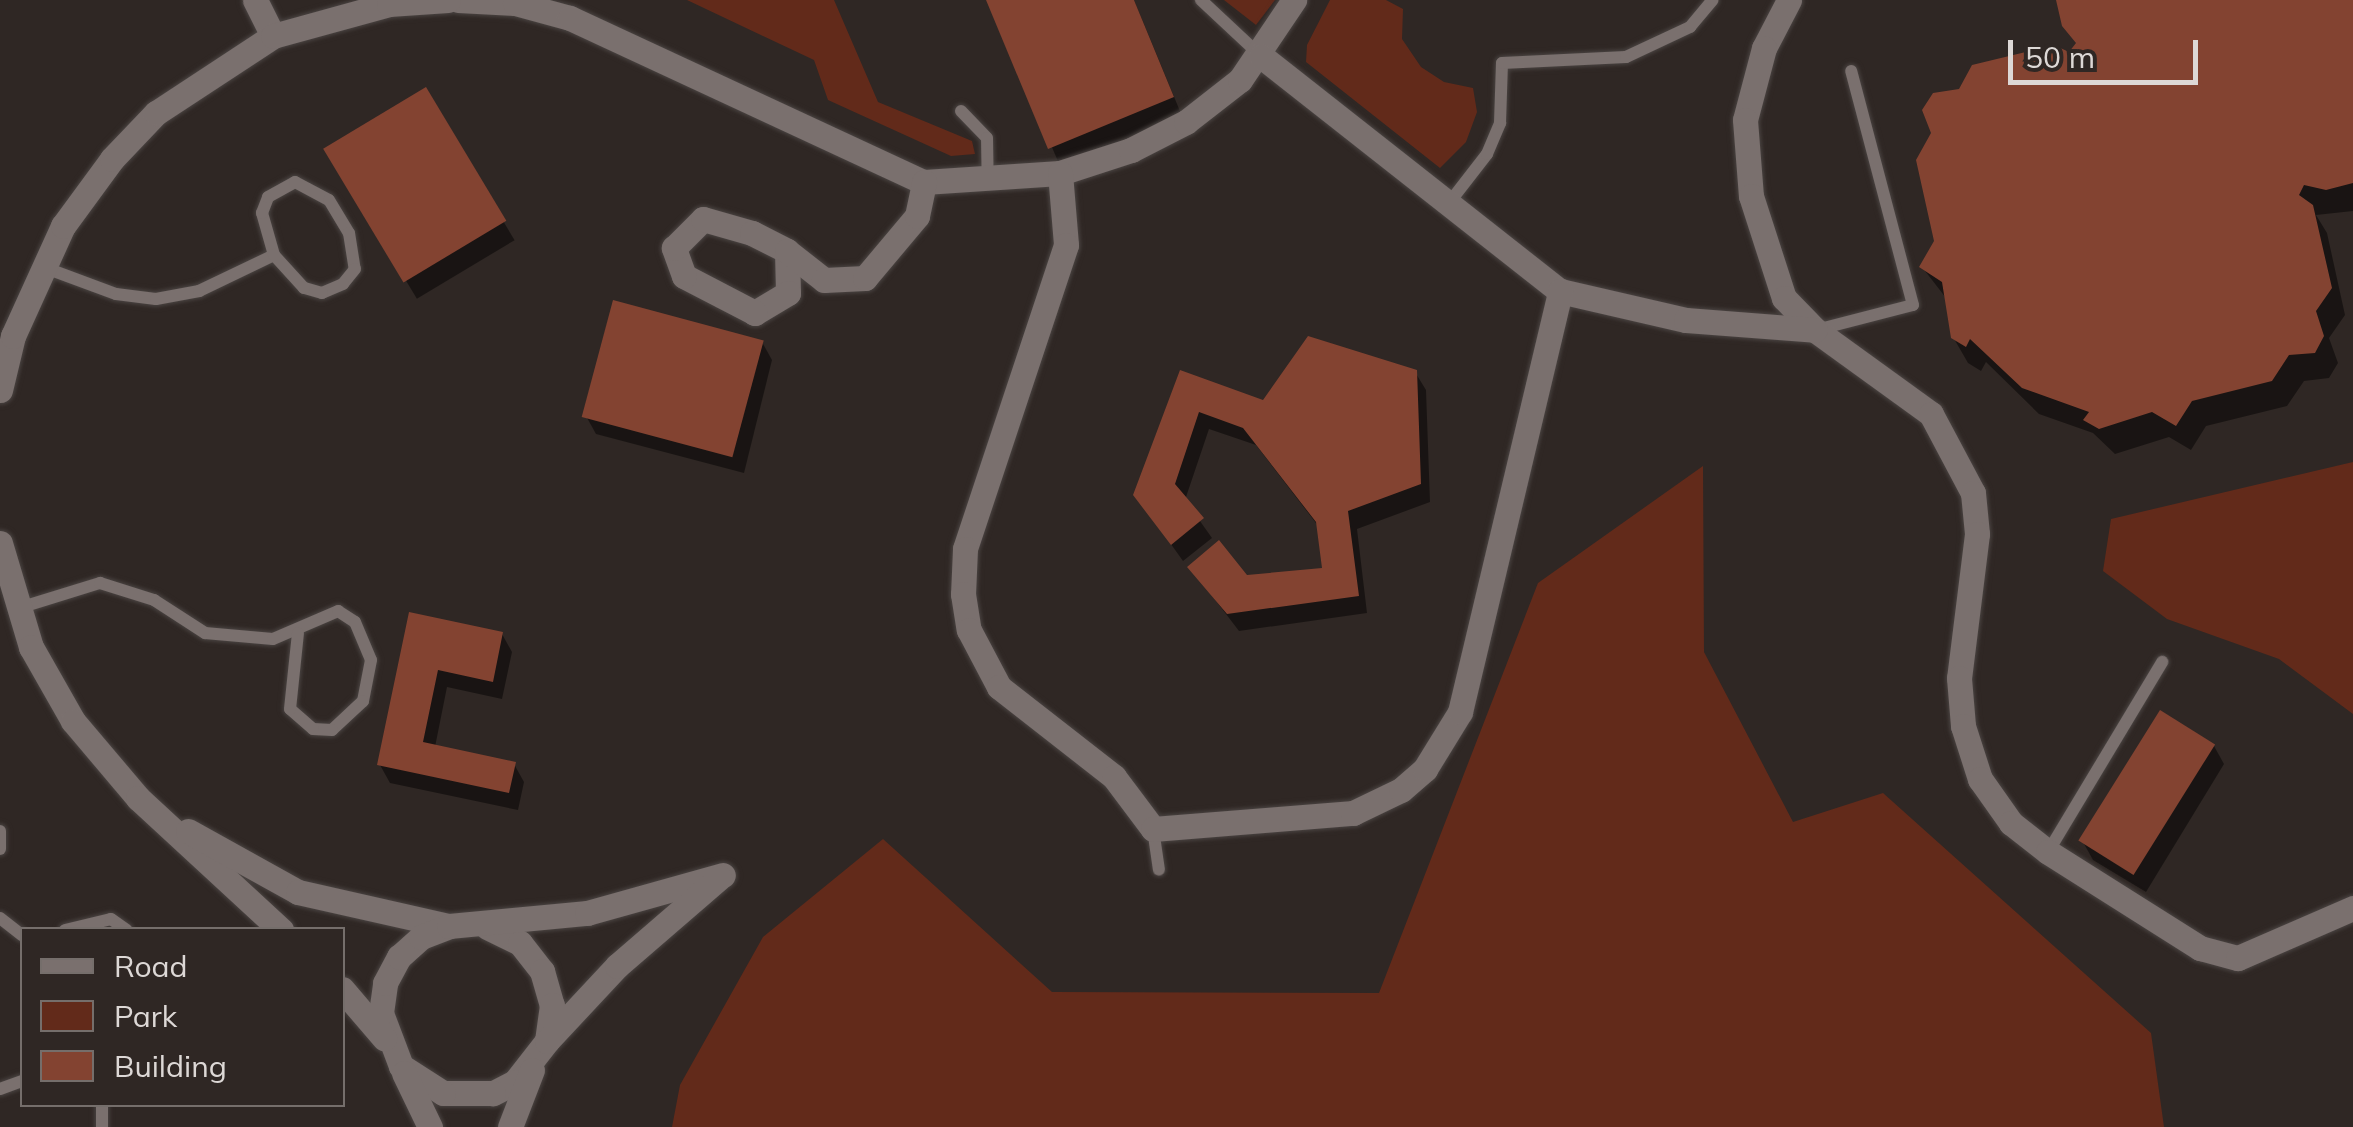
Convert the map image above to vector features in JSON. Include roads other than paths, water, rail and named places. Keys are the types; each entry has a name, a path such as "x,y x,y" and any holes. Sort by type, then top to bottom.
{"street":[{"path":"255,0 273,36"},
{"path":"0,390 40,266 112,158 156,114 273,36 389,4 448,0"},
{"path":"458,0 515,3 587,24 924,182 1060,173 1131,150 1186,122 1261,56 1294,0"},
{"path":"1790,0 1764,48 1745,120 1752,196 1768,261 1784,298 1814,330 1900,386 1931,414 1954,449 1973,493 1977,534 1959,678 1963,726 1980,780 2012,823 2048,852 2200,948 2238,958 2353,908"},
{"path":"1261,56 1560,291 1686,320 1814,330"},
{"path":"1060,173 1066,245 965,549 962,594 969,630 999,687 1114,777 1153,828 1353,813 1400,790 1426,769 1460,712 1560,291"},
{"path":"787,251 788,294 755,313 684,276 674,248 703,220 787,251 824,280 865,278 917,216 924,182"},
{"path":"0,542 17,609 72,721 138,798 278,927"},
{"path":"138,798 224,854 298,892 450,926 487,927 587,912 723,874 618,966 547,1041 510,1127"},
{"path":"387,1042 381,1012 392,970 422,937 450,926"},
{"path":"487,927 520,943 542,971 552,1006 547,1041"},
{"path":"345,993 387,1042 430,1127"},
{"path":"401,1066 443,1093 468,1096 493,1093 534,1065"}],"lane":[{"path":"1201,0 1261,56"},
{"path":"1448,203 1488,154 1500,123 1502,63 1626,57 1690,28 1713,0"},
{"path":"1814,330 1913,305 1851,71"},
{"path":"962,110 987,138 988,176"},
{"path":"295,182 329,200 349,233 355,269 344,284 322,293 304,288 274,256 262,213 268,196 295,182"},
{"path":"40,266 116,294 156,299 240,276 274,256"},
{"path":"17,609 100,584 154,600 205,633 273,639 298,633 318,616 338,611 366,639 371,660 363,701 332,730 313,729 290,709 298,633"},
{"path":"2048,852 2162,662"},
{"path":"1153,828 1159,870"},
{"path":"0,831 0,849"},
{"path":"0,918 20,933"},
{"path":"78,927 111,919 123,927"}]}
